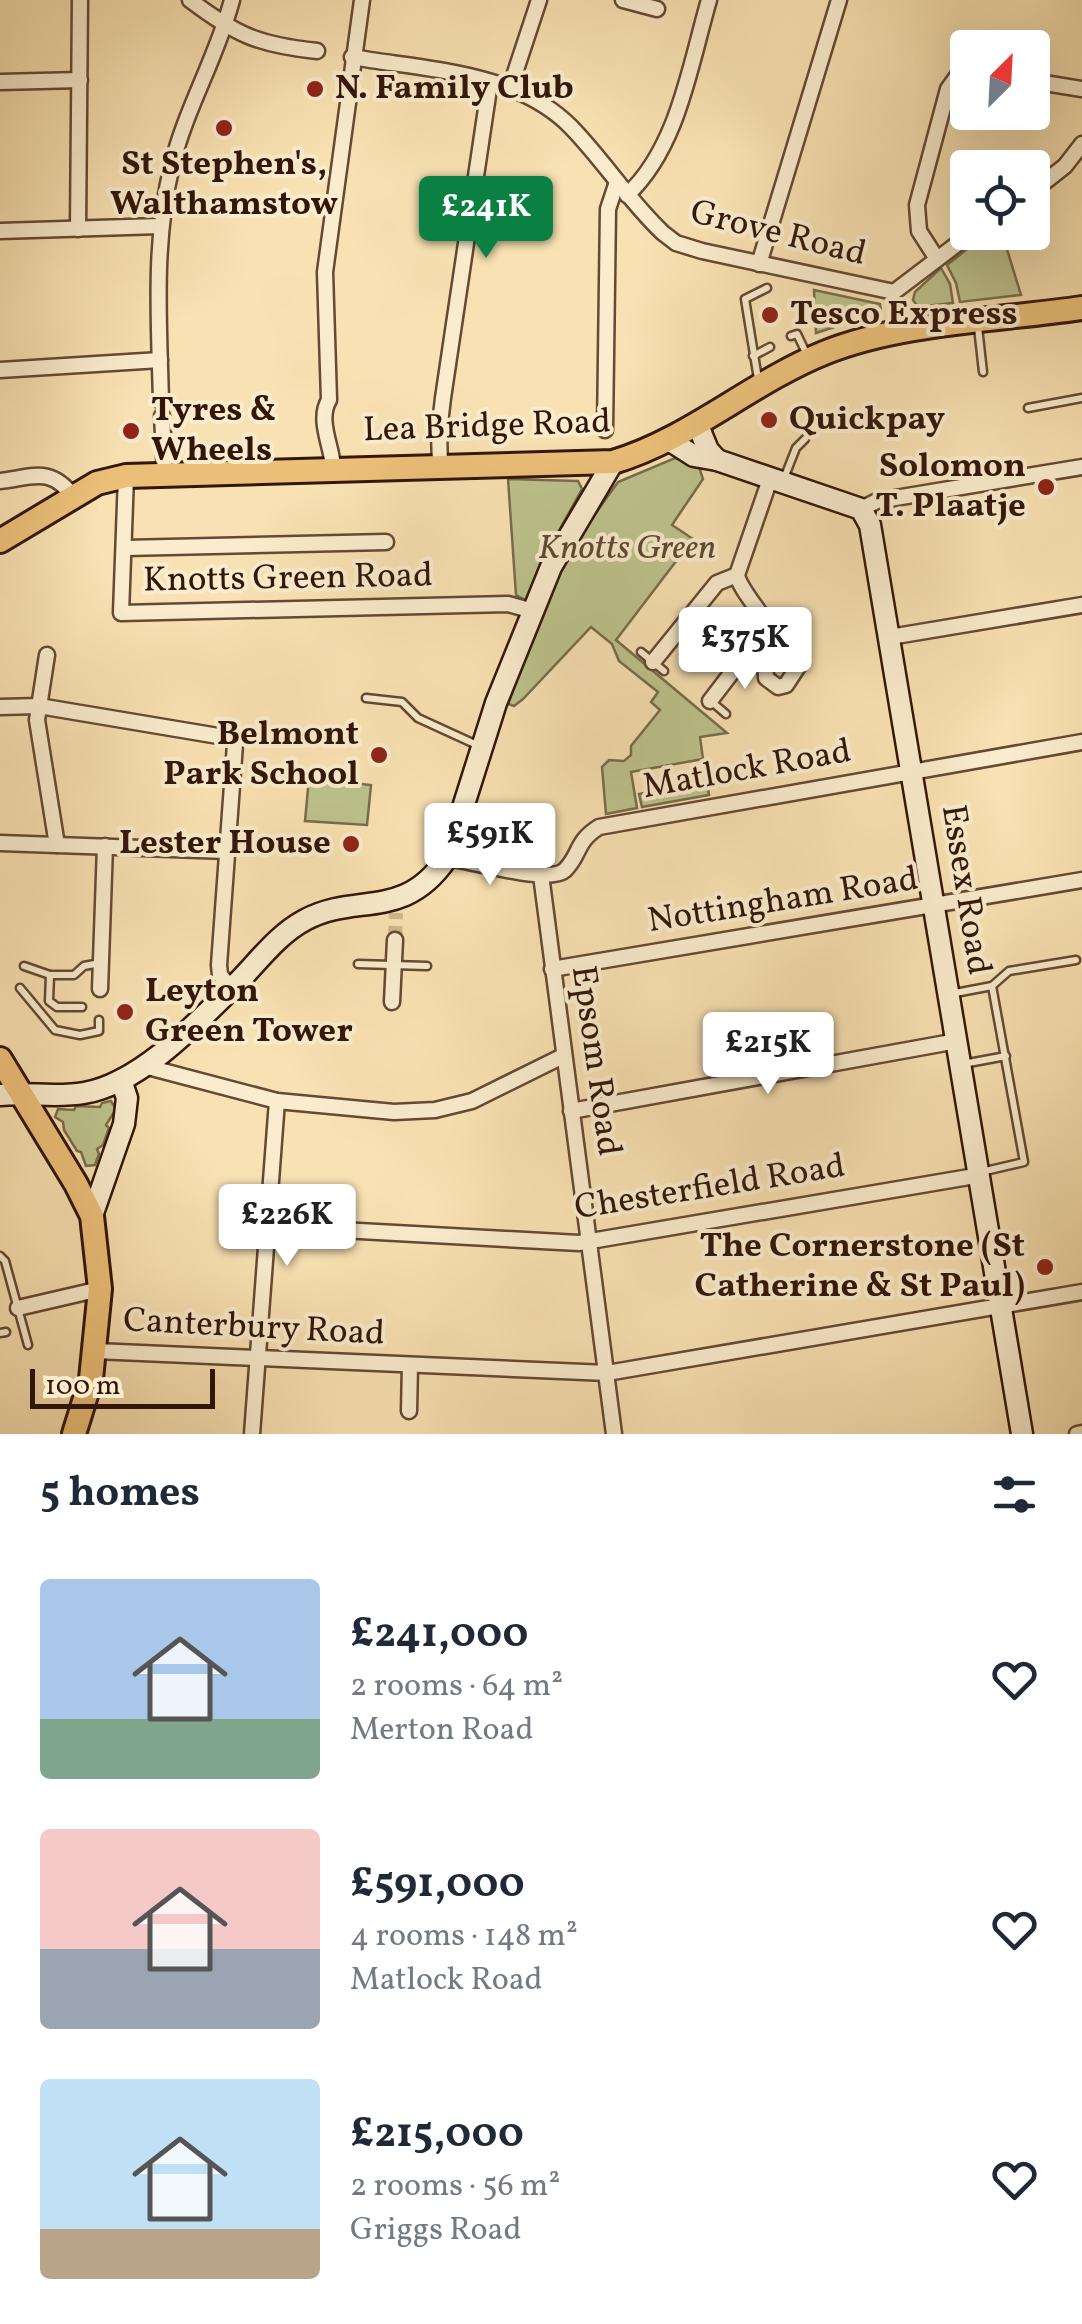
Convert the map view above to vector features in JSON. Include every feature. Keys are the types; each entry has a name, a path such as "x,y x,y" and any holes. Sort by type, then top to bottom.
{"main road":[{"name":"Lea Bridge Road","path":"0,540 68,490 126,476 333,467 613,462 646,452 760,384 847,345 888,335 1082,308"},
{"path":"0,1059 10,1094 76,1184 92,1216 100,1289 95,1351 74,1434"}],"street":[{"path":"78,229 80,0"},
{"path":"190,0 225,27 264,42 317,51"},
{"path":"165,473 160,226 184,126 225,27 232,0"},
{"path":"333,467 324,410 329,400 325,272 362,0"},
{"path":"510,88 538,0"},
{"path":"623,0 657,9"},
{"path":"606,430 608,210 622,189 647,176 662,147 710,0"},
{"path":"759,264 839,0"},
{"name":"Grove Road","path":"352,57 490,82 549,107 582,138 663,234 676,242 894,292 937,258"},
{"path":"0,82 80,80"},
{"path":"440,465 439,432 490,82"},
{"path":"1050,84 1082,90"},
{"path":"950,86 916,205 919,232 937,258 950,249"},
{"path":"1050,178 1082,144"},
{"path":"0,232 160,226"},
{"path":"0,370 160,360"},
{"path":"697,422 708,450 717,460"},
{"path":"668,440 694,456 717,460 861,509 877,502 1082,467"},
{"path":"10,1094 80,1094 121,1080 144,1066 232,988 284,933 330,911 391,908 426,881 446,858 498,698 533,611 564,542 613,462"},
{"path":"0,480 50,476 68,490"},
{"name":"Knotts Green Road","path":"126,476 120,613 508,604 533,611"},
{"path":"776,481 736,575 776,640 798,655 801,662 786,685 778,687 766,678 766,661 776,640"},
{"name":"Essex Road","path":"861,509 870,524 890,637 1022,1434"},
{"path":"124,548 386,542"},
{"path":"653,662 717,583 736,575"},
{"path":"890,637 1082,605"},
{"path":"47,655 37,720 56,845"},
{"path":"710,701 736,667 766,661"},
{"path":"0,707 39,706 230,738 235,744 219,964 220,975 232,988"},
{"name":"Matlock Road","path":"540,876 558,875 566,869 580,842 599,827 1082,742"},
{"path":"0,843 227,851"},
{"path":"100,995 105,846"},
{"path":"446,858 540,876"},
{"name":"Epsom Road","path":"540,876 614,1434"},
{"name":"Nottingham Road","path":"552,969 1082,880"},
{"path":"392,1002 395,940"},
{"path":"571,1111 956,1041"},
{"path":"144,1066 277,1101 394,1112 435,1110 472,1100 564,1056"},
{"path":"92,1216 104,1176 128,1125 127,1098 121,1080"},
{"path":"252,1434 277,1101"},
{"name":"Chesterfield Road","path":"268,1226 579,1242 980,1174"},
{"path":"76,1184 104,1176"},
{"path":"18,1308 100,1289"},
{"name":"Canterbury Road","path":"95,1351 608,1373 1082,1292"},
{"name":"Canterbury Road","path":"408,1411 410,1365"}],"lane":[{"path":"760,384 744,298 768,288"},
{"path":"977,321 982,372"},
{"path":"792,336 797,334 809,359"},
{"path":"753,356 770,347"},
{"path":"1028,408 1082,398"},
{"path":"776,481 805,439"},
{"path":"366,698 402,702 418,718 483,748"},
{"path":"710,701 726,714"},
{"path":"949,994 992,986 1009,971 1076,960"},
{"path":"24,966 50,975 74,975 84,966 101,962"},
{"path":"358,964 427,966"},
{"path":"50,975 49,1001 57,1006 82,1007"},
{"path":"980,1174 1024,1162 992,986"},
{"path":"20,988 55,1030 80,1034 99,1031 99,1020"},
{"path":"961,1064 1006,1056"},
{"path":"0,1256 5,1261 28,1345"}],"green space":[{"path":"966,250 1007,250 1021,295 960,302 947,265"},
{"path":"941,268 950,284 953,303 918,307 913,300 915,292"},
{"path":"814,290 880,304 881,312 816,333"},
{"name":"Knotts Green","path":"675,458 699,467 703,479 672,525 693,539 616,640 727,733 700,737 703,759 631,772 637,808 606,814 602,767 609,760 624,761 631,755 631,746 660,710 651,702 658,692 619,661 612,644 591,627 523,699 514,706 508,704 541,610 576,541 618,482"},
{"name":"Knotts Green","path":"508,479 578,481 582,489 527,601 516,595"},
{"path":"309,778 371,785 367,825 305,821"},
{"path":"707,781 709,795 642,807 639,794"},
{"path":"111,1101 116,1109 106,1125 109,1128 103,1145 97,1149 95,1165 86,1166 63,1122 55,1117 58,1109 100,1107"}],"tunnel":[{"path":"395,940 396,913"}],"place":[{"name":"N. Family Club","path":"315,89"},
{"name":"St Stephen's, Walthamstow","path":"224,128"},
{"name":"Tesco Express","path":"770,315"},
{"name":"Quickpay","path":"769,420"},
{"name":"Tyres & Wheels","path":"131,431"},
{"name":"Solomon T. Plaatje","path":"1046,487"},
{"name":"Belmont Park School","path":"379,755"},
{"name":"Lester House","path":"351,844"},
{"name":"Leyton Green Tower","path":"125,1012"},
{"name":"The Cornerstone (St Catherine & St Paul)","path":"1045,1267"}]}
